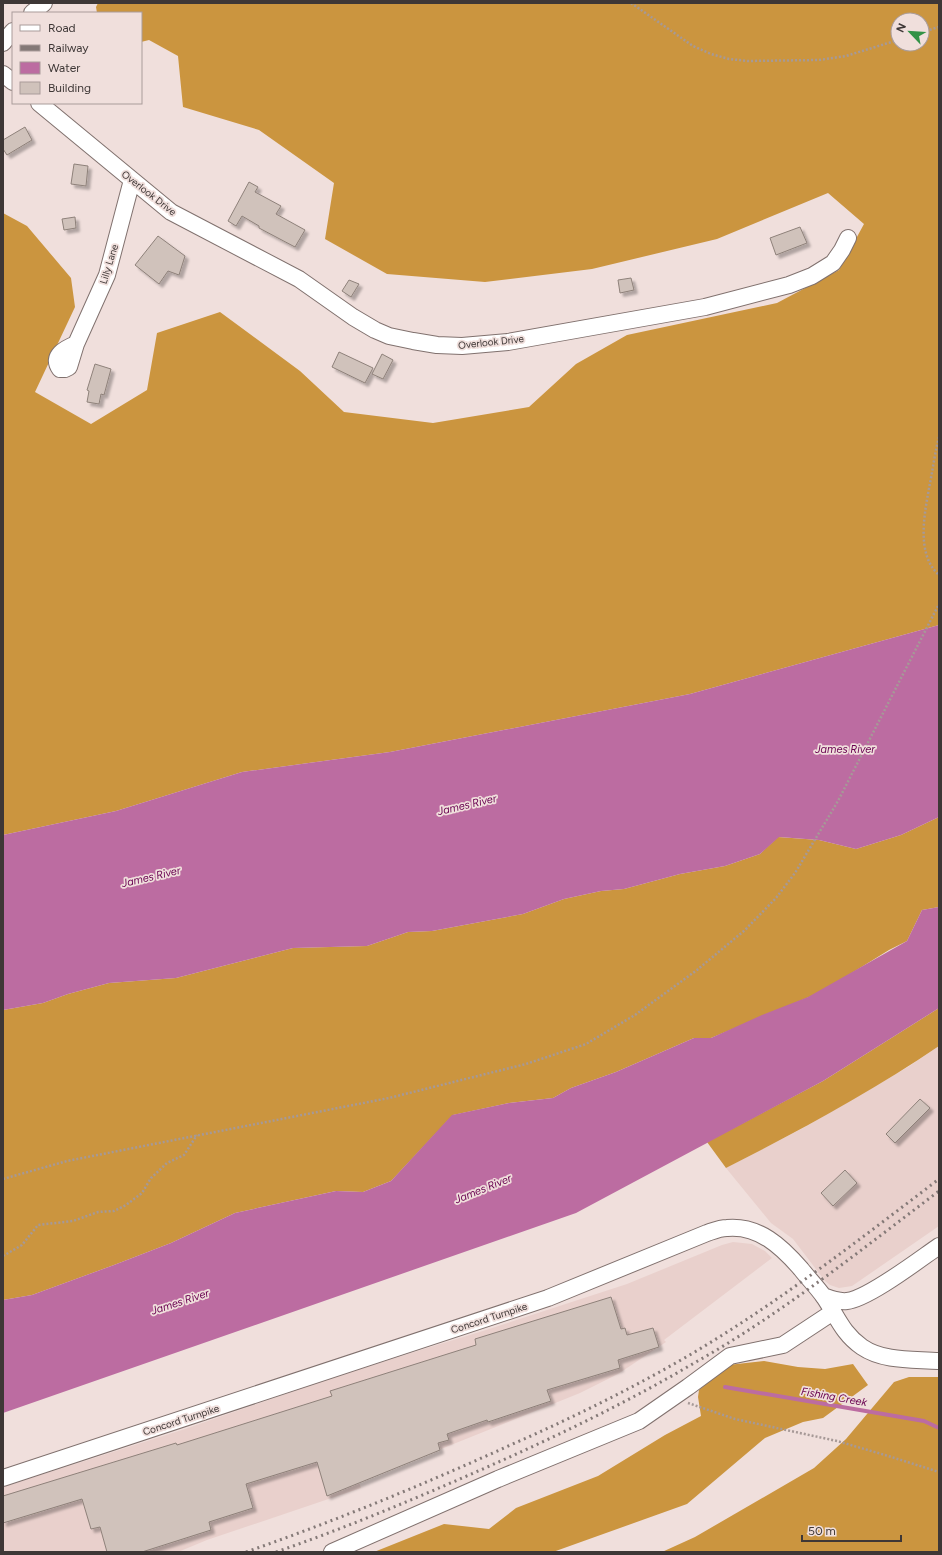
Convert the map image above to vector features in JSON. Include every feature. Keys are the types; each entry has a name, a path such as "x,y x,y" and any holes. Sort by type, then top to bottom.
{"street":[{"path":"33,12 44,3"},
{"path":"3,43 12,32"},
{"path":"3,74 12,81"},
{"name":"Overlook Drive","path":"40,104 171,212 299,279 353,317 375,330 395,337 437,345 462,346 508,342 705,306 789,285 812,276 834,263 848,238"},
{"name":"Lilly Lane","path":"76,344 107,275 132,180"},
{"name":"Concord Turnpike","path":"3,1478 548,1298 707,1233 727,1228 746,1229 758,1233 773,1241 791,1258 824,1296 846,1333 863,1348 884,1357 939,1361"},
{"path":"824,1296 840,1301 849,1301 860,1297 884,1284 939,1246"},
{"path":"332,1552 498,1479 638,1421 730,1356 783,1345 833,1312"}],"path":[{"path":"631,3 694,46 711,54 729,59 748,61 819,60 846,56 890,42"},
{"path":"939,437 923,522 926,554 929,562 939,575"},
{"path":"3,1179 67,1161 390,1098 526,1064 586,1044 635,1015 697,970 745,930 776,898 803,860 838,801 939,604"},
{"path":"3,1256 22,1245 38,1225 73,1221 98,1212 114,1211 126,1204 142,1193 151,1178 167,1163 184,1155 197,1135"},
{"path":"672,1398 735,1419 837,1441 886,1454 939,1472"}],"shaded area":[{"path":"98,3 939,3 939,625 690,694 390,752 242,772 116,811 3,835 3,213 27,226 71,278 75,307 35,392 91,424 147,390 157,333 220,312 300,371 344,412 433,423 529,407 576,364 627,335 777,303 839,270 864,224 828,193 717,239 592,269 485,282 387,274 325,239 334,183 259,130 183,107 178,56 149,40 142,42 142,12 97,12 96,7"},
{"path":"939,817 939,907 922,910 907,941 889,950 821,992 711,1038 694,1038 616,1072 571,1088 553,1098 509,1103 453,1115 391,1181 363,1192 336,1191 235,1213 171,1243 114,1265 32,1295 3,1300 3,1010 43,1003 68,994 109,983 176,978 293,948 367,946 408,932 432,931 523,914 564,899 601,891 624,889 680,874 725,866 760,854 778,837 819,840 856,849 901,835"},
{"path":"939,1008 939,1046 861,1095 781,1140 726,1168 707,1142 823,1081"},
{"path":"939,1046 939,1226 852,1286 839,1288 830,1285 825,1281 793,1239 771,1223 726,1168 805,1127 908,1067"},
{"path":"733,1242 752,1244 765,1251 772,1258 664,1340 666,1342 618,1374 580,1393 359,1482 361,1488 207,1540 178,1552 3,1552 3,1487 185,1429 329,1379 627,1284 722,1245"},
{"path":"764,1361 798,1367 825,1369 853,1364 868,1385 823,1418 803,1422 765,1438 687,1504 553,1552 374,1552 444,1524 489,1529 516,1508 598,1476 665,1435 701,1416 698,1397 699,1390 728,1365"},
{"path":"909,1377 939,1377 939,1552 662,1552 695,1537 814,1468 846,1439 894,1382"}],"water":[{"name":"James River","path":"939,625 939,817 901,835 856,849 819,840 779,837 760,854 725,866 680,874 624,889 601,891 564,899 523,914 432,931 408,932 367,946 293,948 176,978 109,983 68,994 43,1003 3,1010 3,835 116,811 242,772 390,752 690,694"},
{"name":"James River","path":"939,907 939,1008 823,1081 576,1213 3,1413 3,1300 32,1295 114,1265 171,1243 235,1213 336,1191 363,1192 391,1181 452,1115 509,1103 553,1098 571,1088 616,1072 694,1038 711,1038 762,1015 808,997 907,941 922,910"}],"building":[{"path":"25,127 32,140 7,155 3,149 3,140"},
{"path":"74,164 88,166 86,186 71,184"},
{"path":"249,182 258,187 255,192 281,206 276,214 305,230 295,247 259,228 259,226 242,216 236,226 228,221"},
{"path":"75,217 76,228 64,230 62,219"},
{"path":"800,227 807,243 776,255 770,238"},
{"path":"158,236 185,256 179,275 168,271 159,284 135,265"},
{"path":"631,278 634,290 620,293 618,280"},
{"path":"349,280 359,284 351,297 342,291"},
{"path":"339,352 373,368 365,383 332,367"},
{"path":"382,354 393,360 383,379 372,374"},
{"path":"95,364 111,369 104,395 101,394 99,404 87,402 89,391 87,390"},
{"path":"920,1099 930,1108 895,1143 886,1134"},
{"path":"845,1170 857,1183 833,1206 821,1193"},
{"path":"611,1297 621,1329 625,1328 627,1335 653,1328 659,1347 618,1360 620,1368 547,1390 551,1401 488,1422 487,1420 447,1434 449,1440 438,1443 440,1450 327,1496 317,1462 246,1484 253,1508 209,1522 211,1530 142,1552 107,1552 100,1527 91,1529 82,1499 3,1523 3,1496 176,1443 177,1445 332,1396 330,1391 476,1345 475,1339"}],"waterway":[{"name":"Fishing Creek","path":"725,1387 924,1421 939,1428"}],"railway":[{"path":"246,1552 348,1514 482,1458 605,1401 649,1378 693,1353 788,1292 939,1179"},
{"path":"276,1552 362,1520 478,1471 542,1442 635,1396 728,1343 759,1323 820,1281 939,1191"}]}
